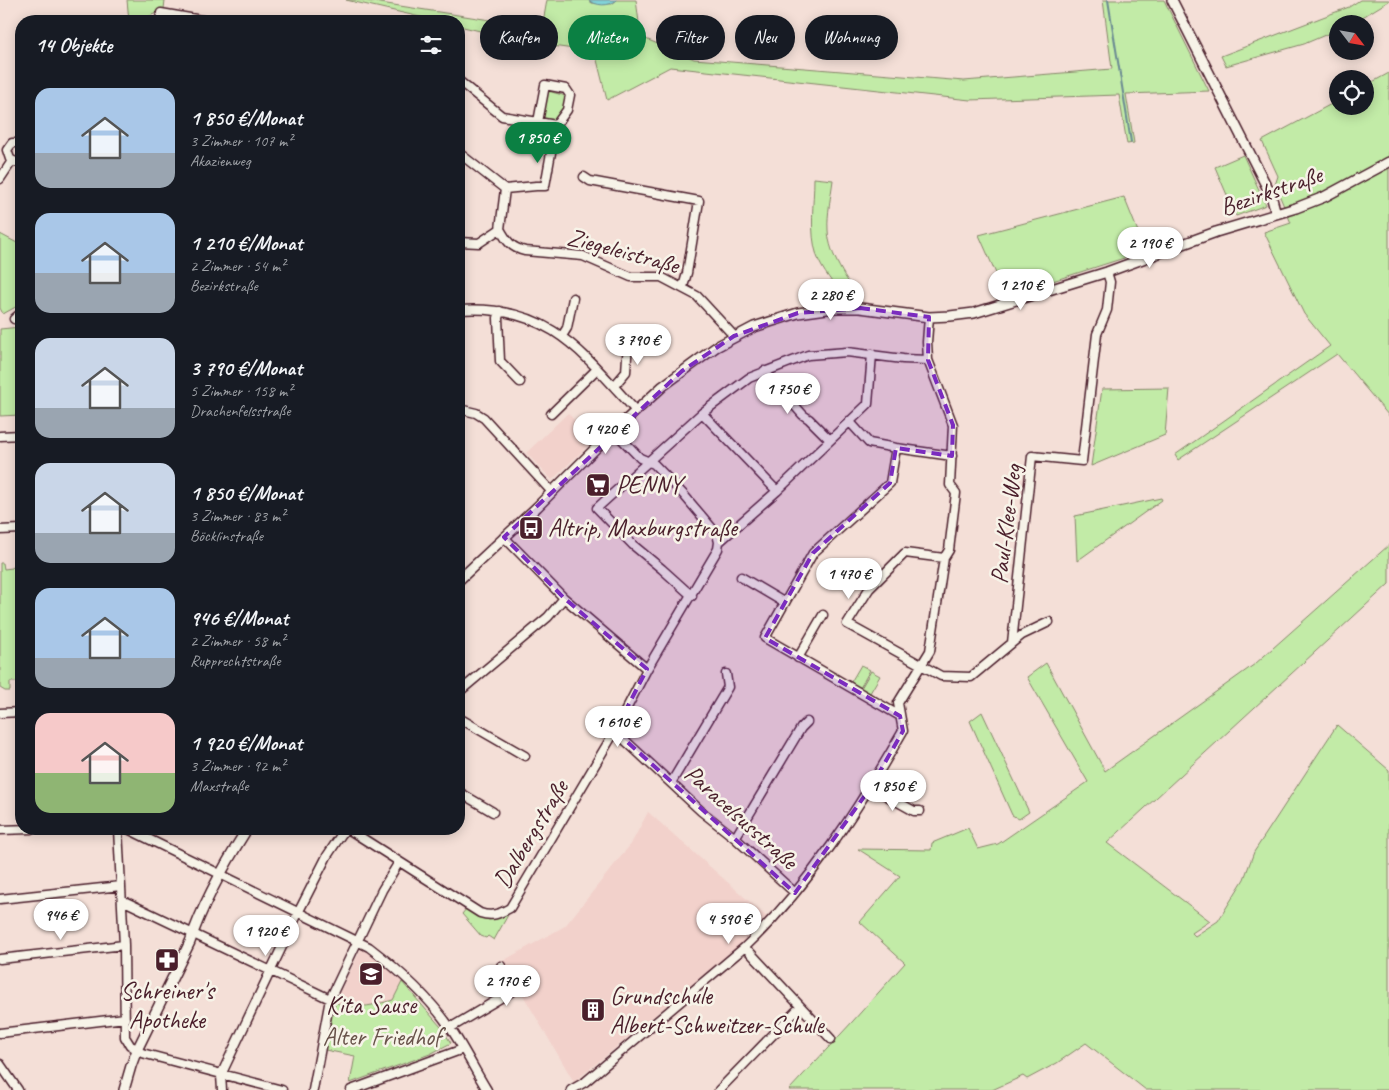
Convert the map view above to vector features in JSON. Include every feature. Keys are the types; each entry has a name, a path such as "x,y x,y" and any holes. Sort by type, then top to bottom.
{"street":[{"path":"1172,0 1271,195 1276,214"},
{"path":"161,15 161,13 172,15"},
{"path":"465,159 505,189 545,186 556,125 567,110 570,95 566,89 545,85 538,122"},
{"path":"465,86 502,116 556,125"},
{"path":"0,179 12,161 4,146"},
{"name":"Bezirkstraße","path":"465,574 636,411 682,371 734,336 798,313 834,308 860,308 929,317 974,313 1107,272 1216,232 1324,197 1389,162"},
{"path":"584,177 590,181 699,202 683,287"},
{"path":"465,242 479,243 500,229 505,189"},
{"name":"Ziegeleistraße","path":"500,229 510,245 517,249 583,256 631,276 661,277 683,287 697,296 734,336"},
{"name":"Paul-Klee-Weg","path":"1012,643 1032,456 1082,461 1097,334 1107,310 1110,282 1107,272"},
{"path":"562,336 567,328 573,298"},
{"path":"465,310 486,309 500,311 526,317 544,325 562,336 614,386 636,411"},
{"path":"500,311 498,318 500,361 520,382"},
{"path":"571,1090 585,1082 765,928 795,893 840,832 871,787 903,731 898,703 930,651 944,558 949,550 956,493 950,485 953,426 928,360 929,317"},
{"path":"614,386 626,372 628,342 626,336"},
{"path":"692,596 633,545 597,508 702,412 749,378 764,371 808,355 847,352 928,360"},
{"path":"614,431 640,458 654,464 683,494 717,534 719,542 777,491 868,404 872,354"},
{"path":"551,414 597,369"},
{"path":"764,371 803,415 809,418 830,440"},
{"path":"465,410 476,413 484,418 552,492"},
{"path":"702,412 777,491"},
{"path":"850,421 869,443 952,456"},
{"path":"0,436 15,435"},
{"path":"896,448 890,483 813,553 765,638 900,716"},
{"path":"0,530 15,529"},
{"path":"504,537 564,598 647,669"},
{"name":"Dalbergstraße","path":"357,835 480,913 489,916 498,915 510,908 615,731 647,669 714,558 719,542"},
{"path":"944,558 905,553 869,589 847,624 941,676 970,677 1022,635 1048,622"},
{"path":"741,577 784,603"},
{"path":"465,687 548,617 564,598"},
{"path":"798,658 823,615"},
{"path":"671,783 728,687 726,674"},
{"path":"0,713 15,712"},
{"path":"465,721 525,756"},
{"path":"735,838 800,728 807,722"},
{"name":"Paracelsusstraße","path":"615,731 701,811 735,838 795,893"},
{"path":"871,787 914,811 920,811"},
{"path":"465,796 493,812"},
{"path":"0,830 15,830"},
{"path":"118,835 126,1037 130,1045 142,1053 282,1090"},
{"path":"141,835 358,940 399,970 425,996 450,1028 487,1090"},
{"path":"124,1090 137,1050 216,882 244,835"},
{"path":"222,1090 221,1075 299,911 327,856 340,835"},
{"path":"313,1090 330,999 382,890 399,862"},
{"path":"0,899 121,886"},
{"path":"122,900 330,999"},
{"path":"0,959 124,945"},
{"path":"745,947 831,1039"},
{"path":"450,1028 514,990 501,966"},
{"path":"719,1090 800,1007"},
{"path":"0,1033 125,1018"},
{"path":"351,1090 463,1049"},
{"path":"0,1064 18,1090"}],"highlighted area":[{"path":"860,308 929,317 928,360 953,425 952,456 896,448 890,483 813,553 765,638 900,716 903,731 871,787 795,893 615,731 647,669 564,598 504,537 682,371 734,336 798,313"}],"shaded area":[{"path":"568,413 593,441 552,480 526,453"},
{"path":"648,812 767,917 742,943 574,1082 503,961 565,926 631,844"},
{"name":"Kita Sause","path":"362,947 402,982 393,1000 369,1006 342,1005 335,1002"}],"green space":[{"path":"127,0 165,0 164,9 152,15 128,15"},
{"path":"346,0 361,0 458,15 412,15"},
{"path":"547,0 588,0 592,3 612,4 617,0 636,0 638,15 568,15 568,48 558,47 558,15 544,15"},
{"path":"1103,0 1164,0 1209,91 1126,94 1134,143 1127,144 1119,95 970,100 670,67 607,100 597,60 646,60 646,39 656,43 656,60 706,60 964,81 1112,69"},
{"path":"1360,0 1389,0 1366,15 1329,15 1329,33 1304,44 1226,66 1221,56 1349,7"},
{"path":"465,16 480,18 480,31 465,27"},
{"path":"1389,73 1389,416 1337,354 1178,460 1175,455 1330,346 1304,314 1264,232 1291,223 1275,185 1278,176 1262,141 1329,105 1329,115 1374,115 1374,81"},
{"path":"548,91 566,96 563,114 555,124 540,121"},
{"path":"1243,155 1266,205 1236,216 1215,167"},
{"path":"814,178 833,180 828,218 829,240 835,258 860,300 844,298 819,262 813,237"},
{"path":"1124,197 1145,249 1124,258 1006,296 979,235"},
{"path":"0,234 15,242 15,307 3,314 0,308"},
{"path":"15,328 15,415 0,416 0,329"},
{"path":"1169,388 1165,435 1091,466 1102,389"},
{"path":"1161,498 1162,500 1077,561 1075,516"},
{"path":"1389,545 1389,584 1107,843 1210,921 1192,933 1195,936 1218,921 1244,879 1254,852 1337,725 1389,770 1389,1090 1146,1090 1086,1043 1057,1063 1027,1079 1023,1076 992,1090 789,1090 905,963 860,922 900,876 858,849 931,850 932,843 968,828 978,849 998,844 1088,782 1027,677 1046,663 1105,771 1255,664"},
{"path":"0,563 3,563 4,569 12,568 15,565 15,682 10,682 10,691 5,691 0,688"},
{"path":"861,665 870,670 860,688 851,682"},
{"path":"871,671 880,676 870,693 861,688"},
{"path":"982,712 1029,812 1019,819 1012,815 970,721"},
{"path":"466,909 479,917 489,920 508,915 494,940 488,936 486,938 481,936 462,914"},
{"name":"Alter Friedhof","path":"402,982 441,1027 451,1043 430,1054 350,1083 355,1056 325,1050 335,1002 356,1007 393,1000"}],"water":[{"path":"588,0 617,0 610,4 602,5"}],"waterway":[{"path":"1108,0 1131,142"}],"place":[{"name":"PENNY","path":"598,485"},
{"name":"Altrip, Maxburgstraße","path":"531,528"},
{"name":"Schreiner's Apotheke","path":"167,960"},
{"name":"Kita Sause","path":"371,974"},
{"name":"Grundschule Albert-Schweitzer-Schule","path":"593,1010"}]}
